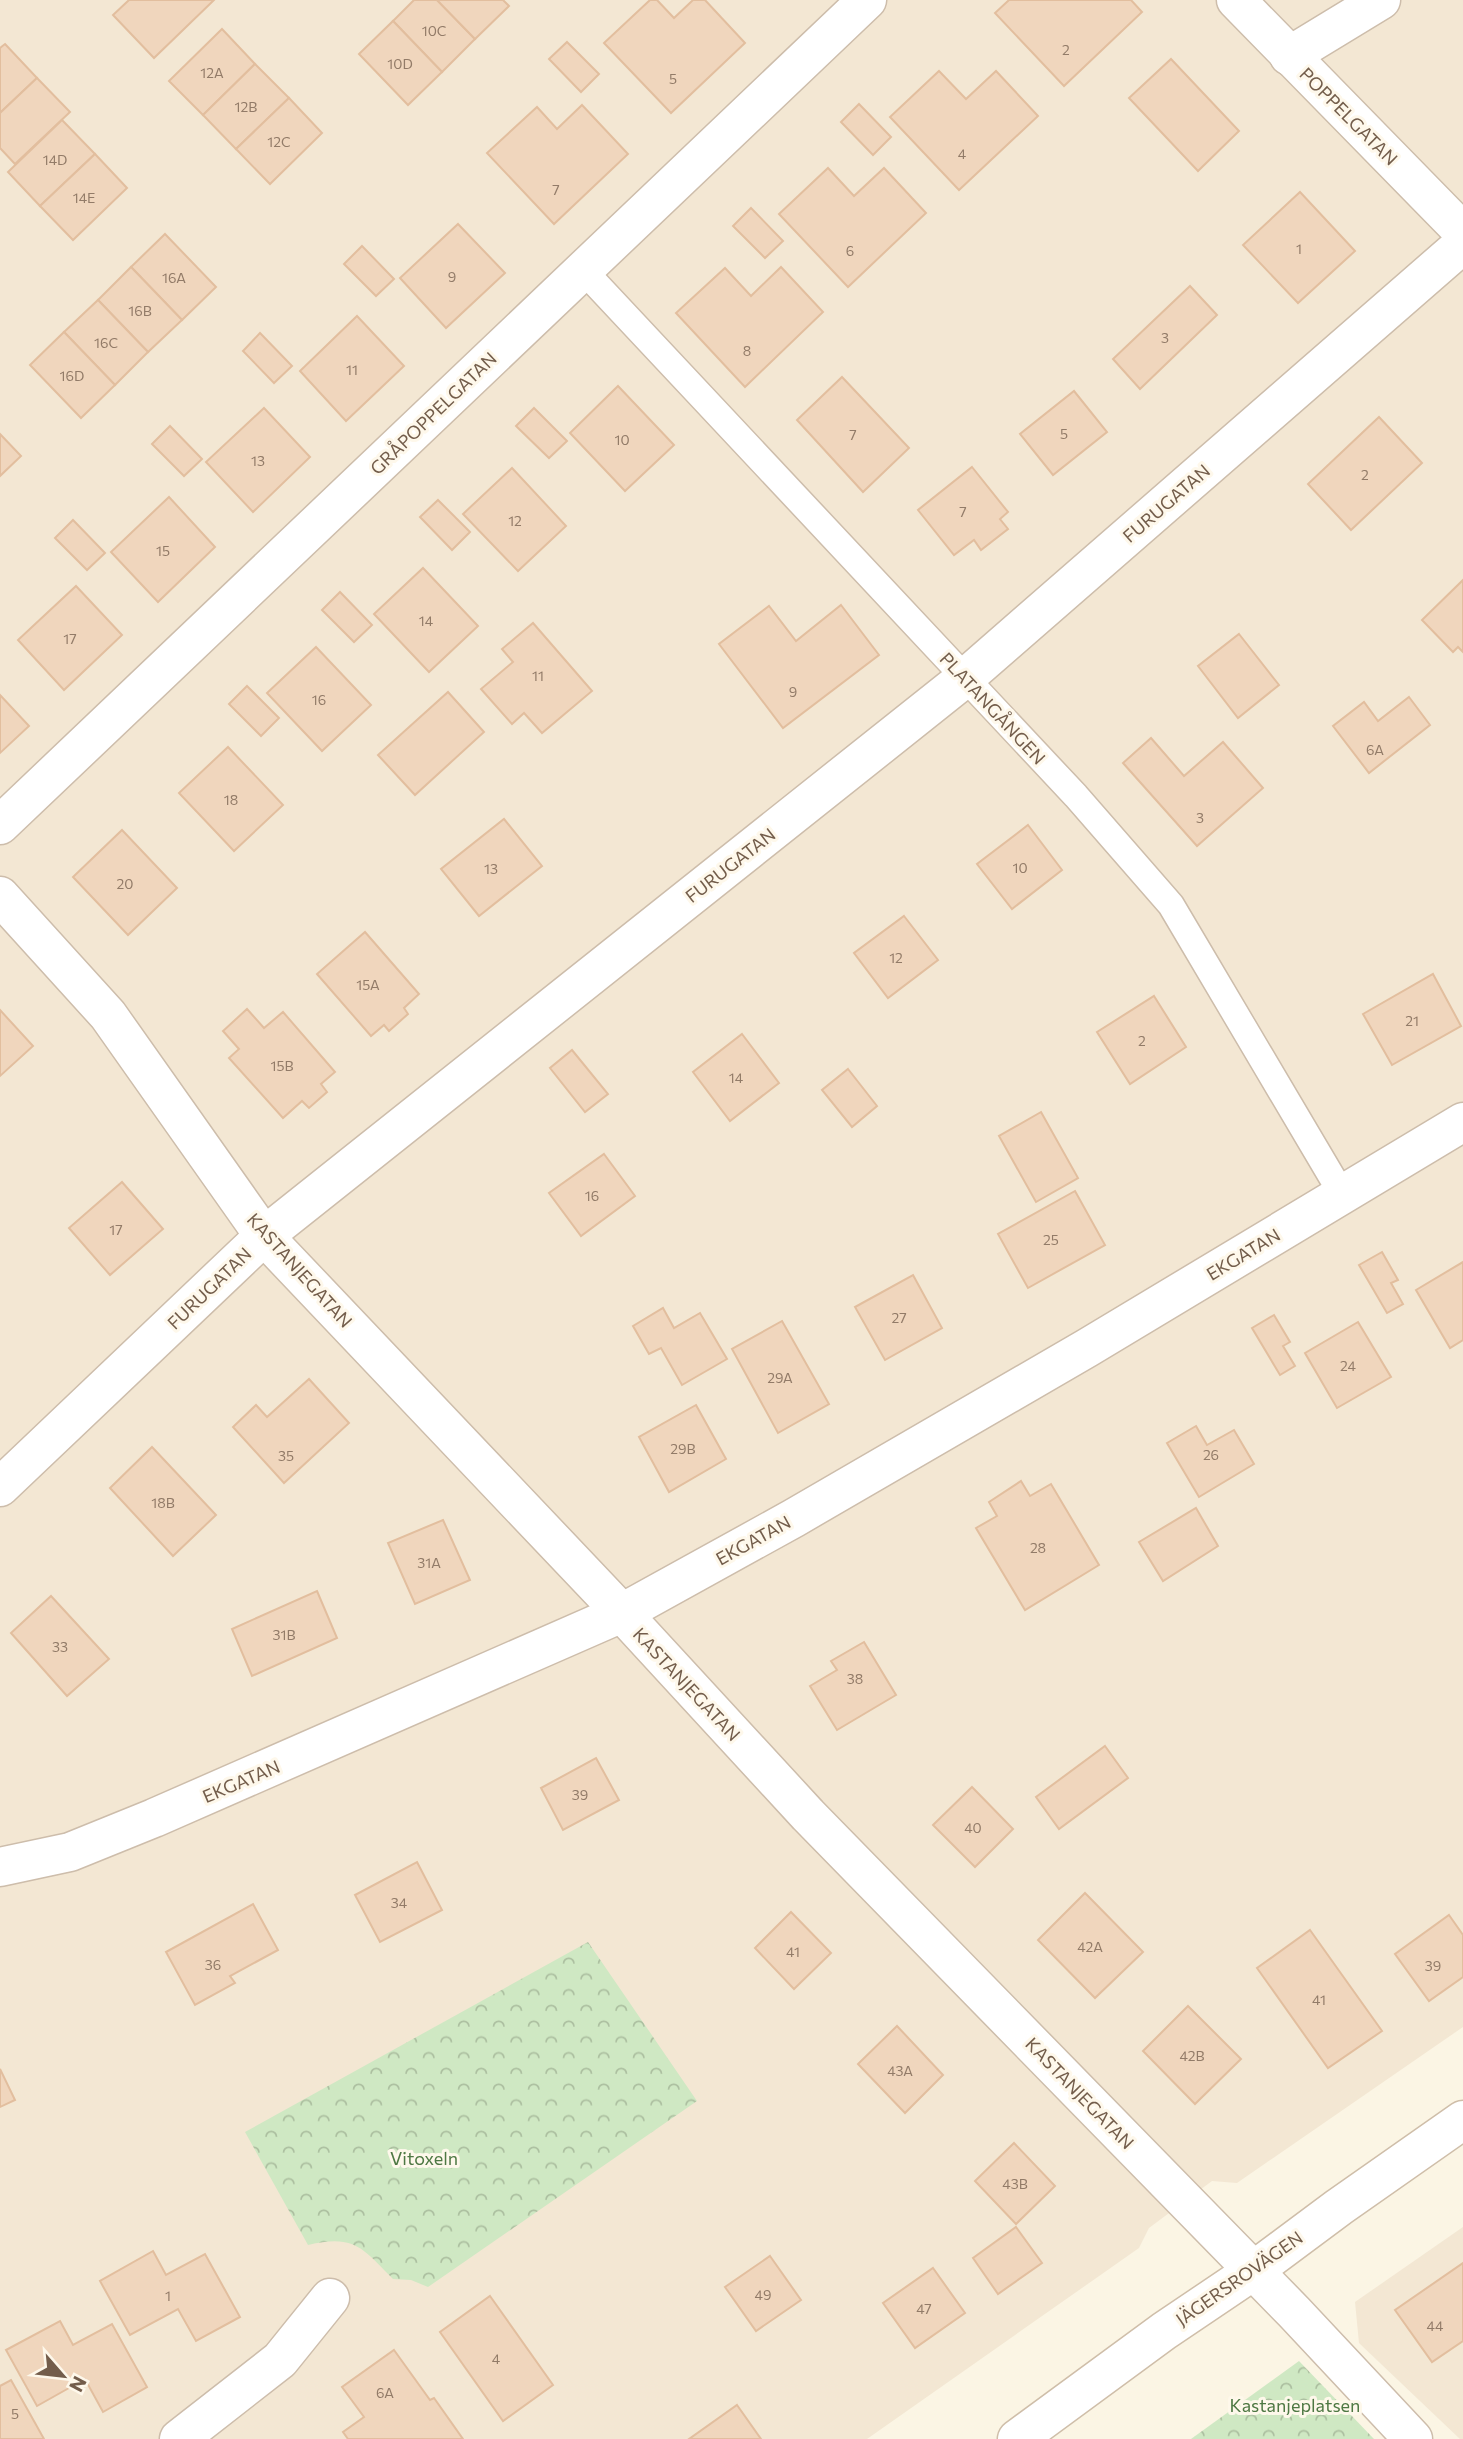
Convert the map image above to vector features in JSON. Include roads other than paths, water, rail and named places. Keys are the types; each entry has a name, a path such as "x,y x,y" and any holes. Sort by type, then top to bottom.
{"street":[{"name":"GRÅPOPPELGATAN","path":"0,825 867,0"},
{"name":"POPPELGATAN","path":"1236,0 1463,232"},
{"path":"1289,56 1381,0"},
{"name":"FURUGATAN","path":"0,1487 264,1236 965,678 1463,244"},
{"name":"KASTANJEGATAN","path":"0,896 108,1015 264,1236 622,1613 808,1815 1413,2439"},
{"name":"EKGATAN","path":"0,1867 70,1852 142,1823 622,1613 794,1518 1087,1348 1463,1122"},
{"name":"JÄGERSROVÄGEN","path":"1017,2439 1164,2330 1253,2271 1463,2120"},
{"path":"179,2439 280,2360 330,2298"}],"lane":[{"name":"PLATANGÅNGEN","path":"583,270 1076,796 1171,905 1342,1194"}],"park label":[{"name":"Vitoxeln","path":"424,2158"},
{"name":"Kastanjeplatsen","path":"1295,2405"}]}
